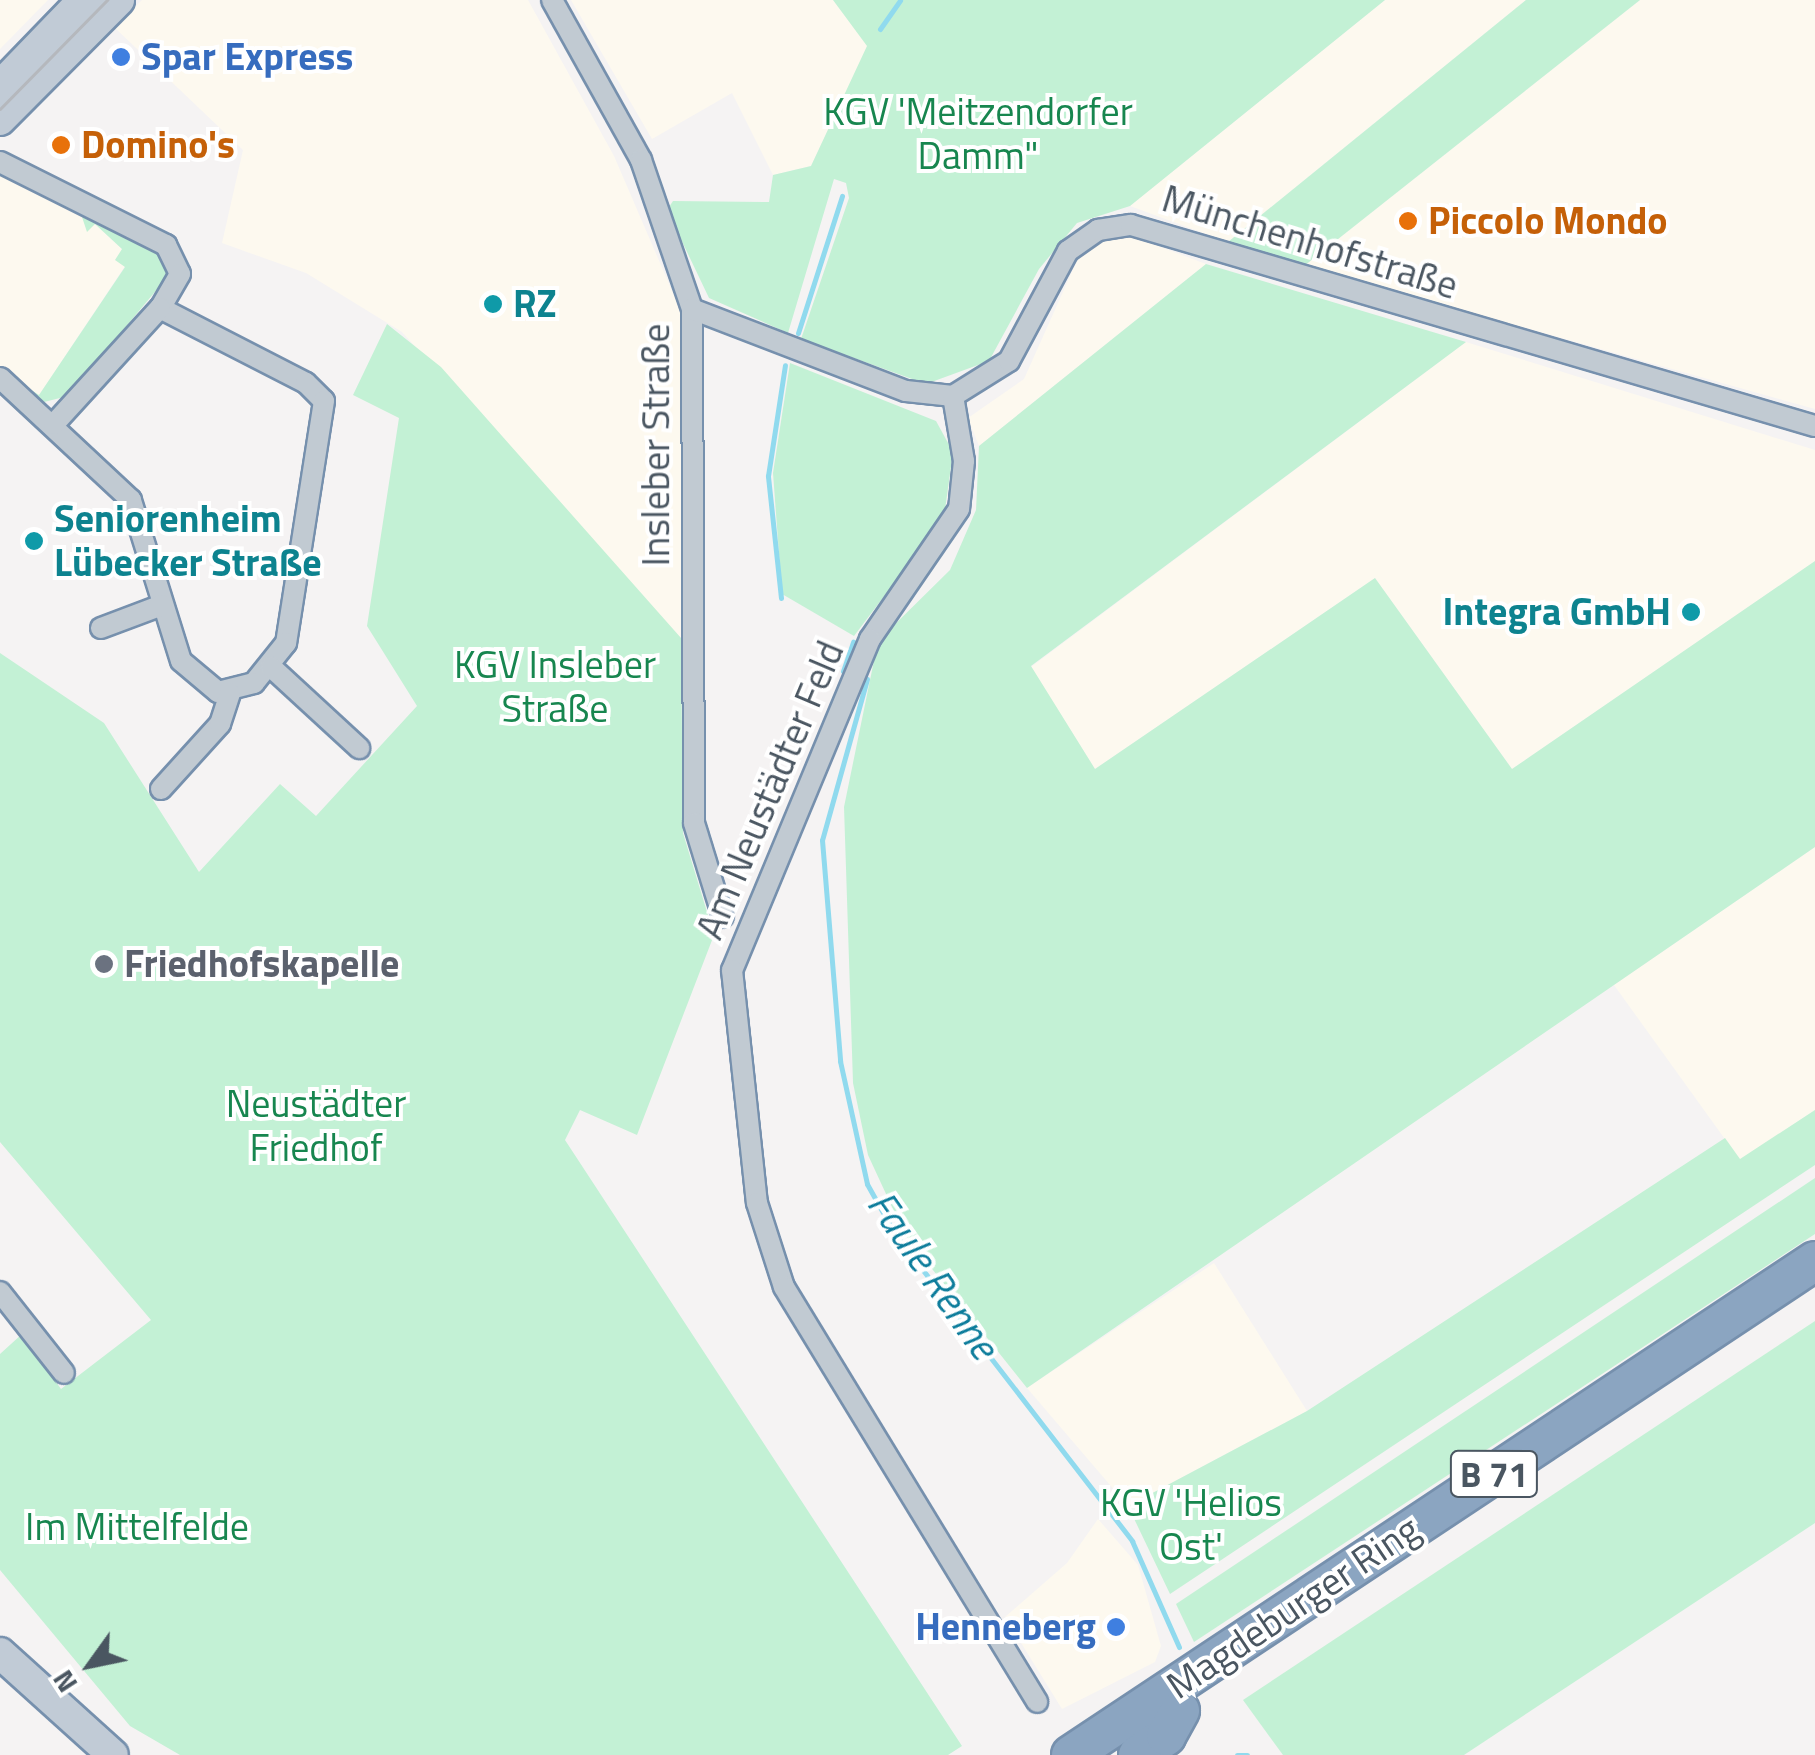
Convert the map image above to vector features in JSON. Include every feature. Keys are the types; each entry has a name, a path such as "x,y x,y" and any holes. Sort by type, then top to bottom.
{"highway":[{"name":"Magdeburger Ring","path":"1114,1755 1177,1699 1815,1260"},
{"name":"Magdeburger Ring","path":"1071,1755 1177,1699 1815,1287"},
{"path":"1039,1755 1149,1689 1177,1699 1166,1736 1138,1755"}],"main road":[{"path":"0,86 83,0"},
{"path":"0,120 119,0"},
{"path":"0,1653 113,1755"}],"street":[{"name":"Insleber Straße","path":"552,0 641,160 692,308 694,822 724,917"},
{"path":"0,162 166,245 180,274 160,308 54,424"},
{"name":"Münchenhofstraße","path":"952,396 1009,361 1068,250 1098,230 1131,225 1815,426"},
{"path":"160,308 306,383 324,401 286,642 271,667 230,694 220,724 161,789"},
{"path":"692,308 906,392 952,396"},
{"path":"0,378 54,424 131,500 182,661 230,694"},
{"name":"Am Neustädter Feld","path":"952,396 965,473 957,514 870,639 732,970 757,1203 784,1286 1037,1702"},
{"path":"101,628 162,605"},
{"path":"271,667 359,748"},
{"path":"0,1292 64,1373"}],"shaded area":[{"path":"0,0 48,0 0,49"},
{"path":"142,0 528,0 614,156 685,321 681,638 402,332 306,273 222,243 243,150 114,27"},
{"path":"571,0 833,0 868,46 811,166 773,175 732,93 652,139"},
{"path":"1385,0 1526,0 1228,242 1130,206"},
{"path":"1640,0 1815,0 1815,409 1304,266"},
{"path":"0,175 85,215 123,250 125,266 39,395 0,372"},
{"path":"1134,237 1206,264 979,446 968,418 1024,379 1079,256 1100,241"},
{"path":"1466,342 1815,450 1815,561 1512,769 1375,578 1095,769 1031,667"},
{"path":"1815,847 1815,1110 1740,1160 1614,985"},
{"path":"1214,1263 1307,1411 1128,1506 1027,1388"},
{"path":"1098,1519 1138,1565 1161,1646 1155,1662 1062,1709 1005,1617 1067,1563"}],"green space":[{"name":"KGV 'Meitzendorfer Damm\"","path":"833,0 1385,0 1130,206 1077,223 1039,269 989,361 926,384 801,339 849,198 846,183 834,179 788,333 709,298 667,210 673,201 769,202 773,175 811,166 867,46"},
{"path":"1526,0 1640,0 1304,266 1228,242"},
{"path":"82,217 112,223 160,254 169,275 68,396 44,402 9,375 39,395 125,267 115,260 122,249 95,224 87,232"},
{"path":"1206,264 1466,342 1031,666 1095,769 1375,578 1512,769 1815,561 1815,847 1027,1388 905,1235 868,1155 853,1083 844,807 878,641 950,570 976,510 979,446"},
{"name":"Neustädter Friedhof","path":"387,324 441,367 681,638 683,833 714,935 637,1135 580,1110 565,1140 962,1746 948,1755 180,1755 130,1726 0,1570 0,1354 22,1334 61,1389 151,1320 0,1142 0,653 104,723 199,872 280,784 316,816 417,706 367,626 399,418 353,395"},
{"path":"790,363 936,421 953,452 944,517 854,636 782,594 773,473"},
{"name":"KGV 'Helios Ost'","path":"1815,1110 1815,1165 1170,1594 1128,1506 1307,1411 1725,1138 1740,1159"},
{"path":"1815,1178 1815,1234 1194,1642 1176,1604"},
{"path":"1815,1321 1815,1523 1464,1755 1283,1755 1243,1700"}],"waterway":[{"name":"Faule Renne","path":"880,29 900,0"},
{"name":"Faule Renne","path":"798,333 842,196"},
{"name":"Faule Renne","path":"781,598 768,476 785,365"},
{"name":"Faule Renne","path":"843,671 853,642"},
{"name":"Faule Renne","path":"867,679 822,840 840,1061 867,1184 895,1234 1132,1541 1179,1647"},
{"name":"Faule Renne","path":"1237,1755 1247,1755"}],"tram line":[{"path":"0,109 107,0"}],"place":[{"name":"Spar Express","path":"121,57"},
{"name":"Domino's","path":"61,145"},
{"name":"Piccolo Mondo","path":"1408,221"},
{"name":"RZ","path":"493,304"},
{"name":"Seniorenheim Lübecker Straße","path":"34,541"},
{"name":"Integra GmbH","path":"1691,612"},
{"name":"Friedhofskapelle","path":"104,964"},
{"name":"Henneberg","path":"1116,1627"}],"park label":[{"name":"KGV Insleber Straße","path":"555,687"},
{"name":"Im Mittelfelde","path":"137,1527"}]}
